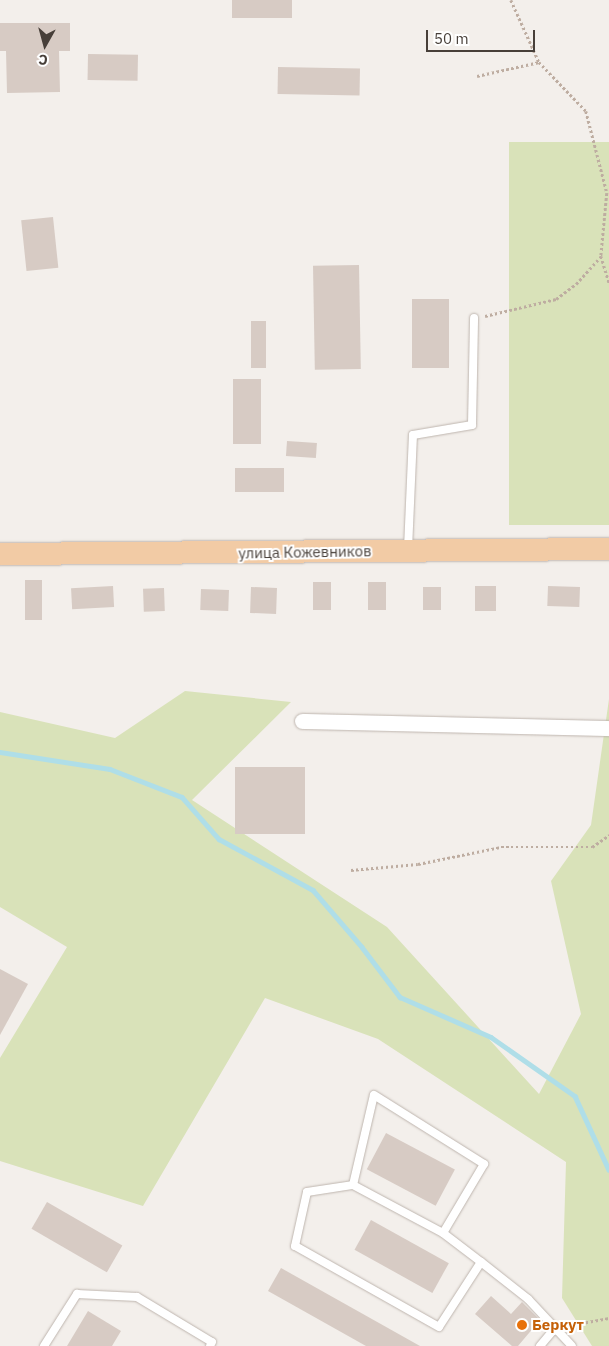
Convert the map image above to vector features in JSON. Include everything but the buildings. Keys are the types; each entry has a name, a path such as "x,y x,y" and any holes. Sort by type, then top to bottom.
{"main road":[{"name":"улица Кожевников","path":"0,554 609,549"}],"street":[{"path":"302,721 609,728"}],"lane":[{"path":"408,551 413,435 472,425 474,318"},
{"path":"353,1184 374,1096 484,1164 444,1233"},
{"path":"481,1262 439,1327 295,1246 308,1192 353,1184 444,1233 481,1262 528,1299 572,1346"},
{"path":"44,1346 76,1294 137,1297 212,1342 210,1346"},
{"path":"540,1346 556,1328"}],"path":[{"path":"511,0 539,62 586,111 607,194 602,256 609,283"},
{"path":"477,76 539,62"},
{"path":"474,318 556,299 576,284 602,256"},
{"path":"351,870 418,864 501,847 592,846 609,835"},
{"path":"556,1328 609,1318"}],"green space":[{"path":"509,142 609,142 609,525 509,525"},
{"path":"185,691 291,702 192,800 387,927 539,1094 581,1014 551,881 591,825 609,699 609,1346 592,1346 562,1298 566,1162 378,1039 265,998 143,1206 0,1161 0,1058 67,947 0,907 0,712 115,738"}],"waterway":[{"path":"0,752 110,769 182,797 219,839 313,890 362,947 400,997 491,1037 575,1096 609,1170"}],"place":[{"name":"Беркут","path":"522,1325"}]}
